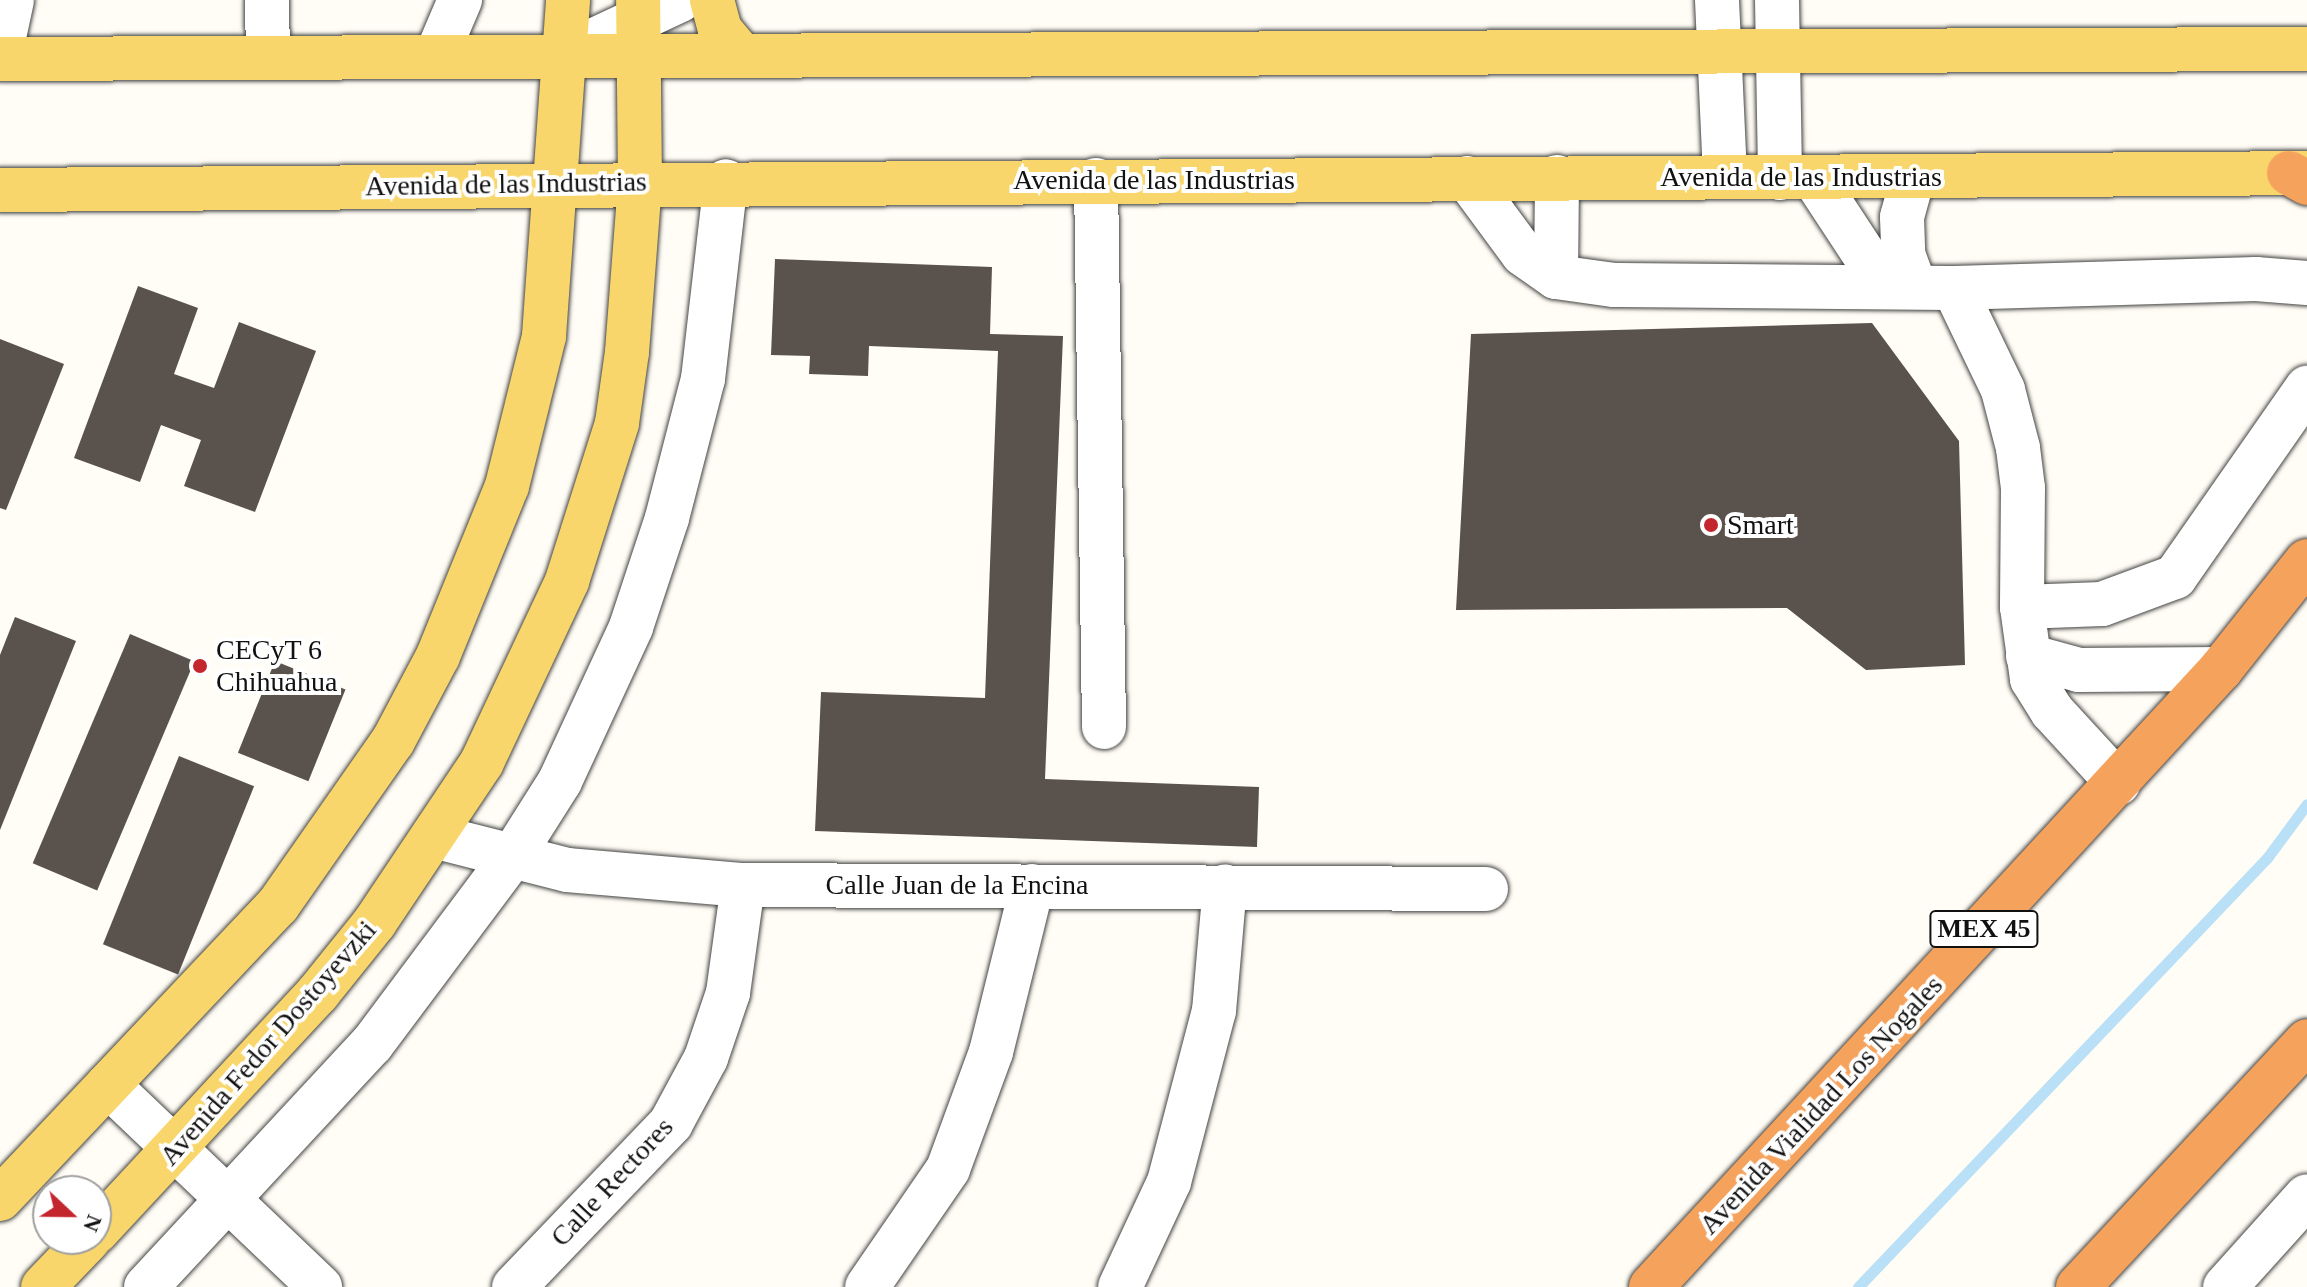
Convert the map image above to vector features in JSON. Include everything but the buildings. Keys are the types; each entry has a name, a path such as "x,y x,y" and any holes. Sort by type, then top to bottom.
{"highway":[{"name":"Avenida Vialidad Los Nogales","path":"1651,1287 2118,783 2221,669 2307,561"},
{"path":"2078,1287 2307,1041"}],"main road":[{"path":"0,1199 278,905 315,858 393,741 438,656 497,514 530,401 544,336 558,183 568,0"},
{"path":"712,0 720,30 740,54"},
{"path":"0,58 567,53 638,25 740,54 1719,54 2307,49"},
{"name":"Avenida Fedor Dostoyevzki","path":"112,1216 318,993 433,836 482,762 528,670 567,581 617,423 627,352 640,182 638,25"},
{"name":"Avenida de las Industrias","path":"0,190 726,181 2301,176"},
{"path":"43,1287 74,1255"}],"street":[{"path":"0,58 12,0"},
{"path":"267,0 268,57"},
{"path":"437,54 460,0"},
{"path":"638,25 680,0"},
{"path":"1717,0 1725,176"},
{"path":"1777,0 1779,52 1797,178 1918,287 2003,390 2023,488 2022,607 2036,690 2118,783"},
{"path":"1556,277 1557,177"},
{"path":"1913,177 1902,217 1903,254 1918,287"},
{"path":"1467,178 1523,254 1556,277 1614,285 1918,287 2256,279 2307,283"},
{"path":"1096,180 1104,727"},
{"path":"146,1287 229,1204 372,1044 512,857 560,781 631,627 667,518 703,379 726,181"},
{"path":"2022,607 2102,604 2175,577 2307,388"},
{"path":"2028,656 2079,670 2221,669"},
{"name":"Calle Juan de la Encina","path":"433,836 567,870 743,885 1486,889"},
{"name":"Calle Rectores","path":"514,1287 671,1123 706,1058 728,993 743,885"},
{"path":"867,1287 948,1169 991,1052 1032,886"},
{"path":"1120,1287 1169,1182 1214,1011 1225,886"},
{"path":"108,1085 229,1204 320,1287"},
{"path":"2225,1287 2307,1196"}],"waterway":[{"path":"1858,1287 2267,858 2307,804"}],"place":[{"name":"Smart","path":"1711,525"},
{"name":"CECyT 6 Chihuahua","path":"200,666"}]}
